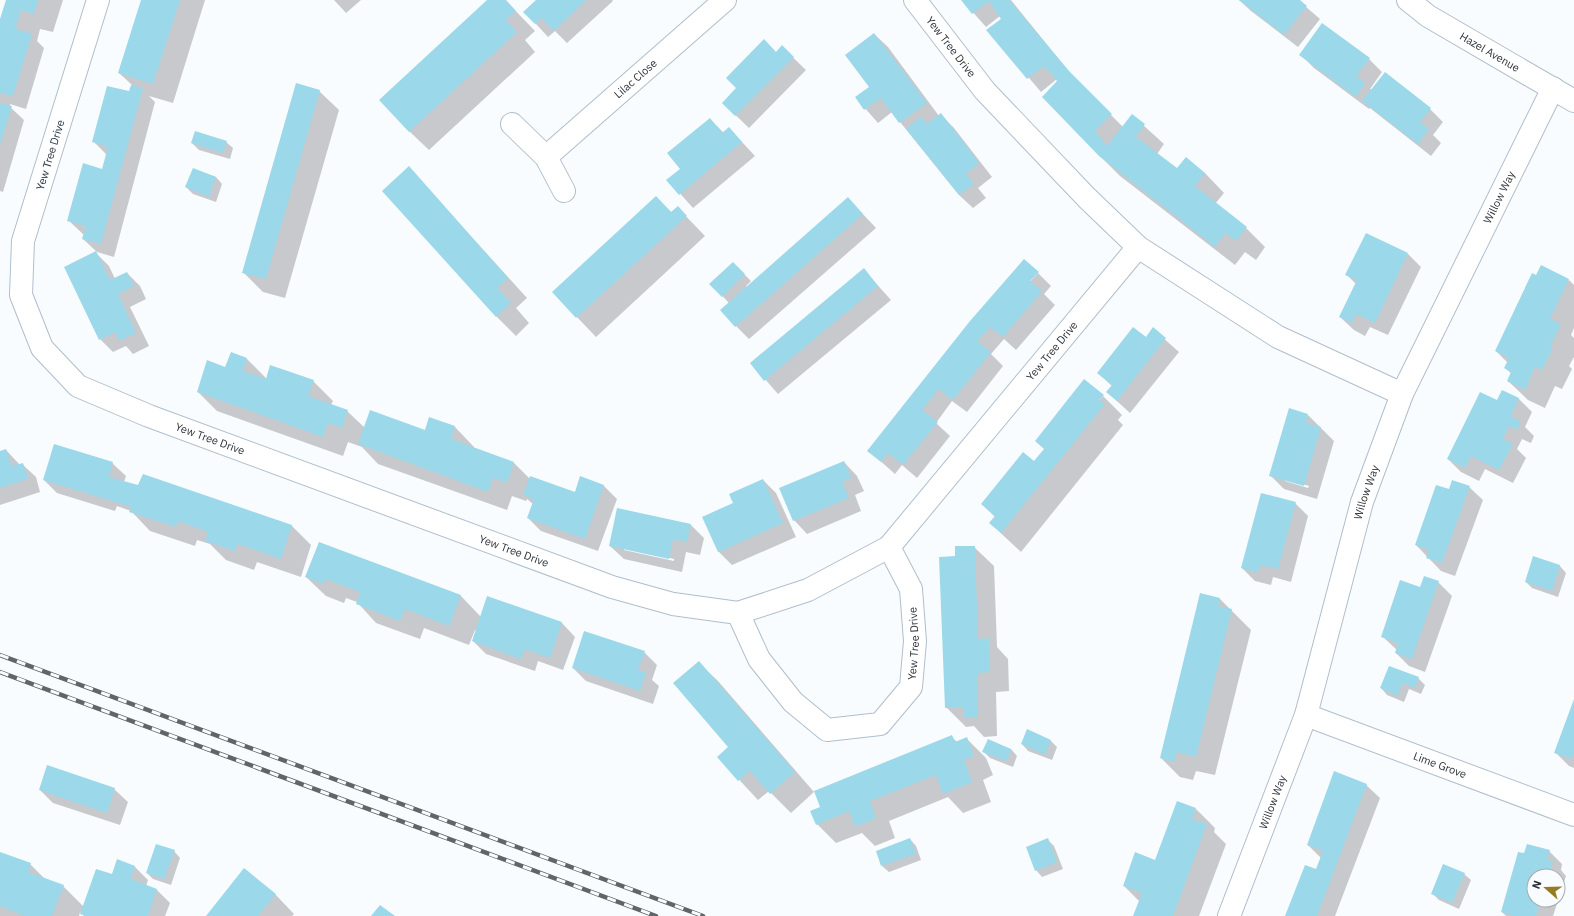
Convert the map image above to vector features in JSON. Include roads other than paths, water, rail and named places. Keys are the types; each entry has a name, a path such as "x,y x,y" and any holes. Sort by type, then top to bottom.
{"street":[{"name":"Yew Tree Drive","path":"98,0 24,242 21,296 42,348 78,386 157,419 612,587 673,604 738,613 808,590 889,547 1138,247"},
{"name":"Lilac Close","path":"546,156 725,0"},
{"name":"Yew Tree Drive","path":"915,0 985,91 1087,198 1138,247 1278,337 1402,394"},
{"name":"Hazel Avenue","path":"1408,0 1428,16 1574,100"},
{"name":"Willow Way","path":"1230,916 1306,715 1362,502 1402,394 1552,88"},
{"path":"512,124 546,156 564,191"},
{"name":"Yew Tree Drive","path":"738,613 759,659 793,702 827,730 880,724 912,687 915,641 911,590 889,547"},
{"name":"Lime Grove","path":"1306,715 1574,815"}],"railway":[{"path":"0,655 703,916"},
{"path":"0,672 656,916"}]}
